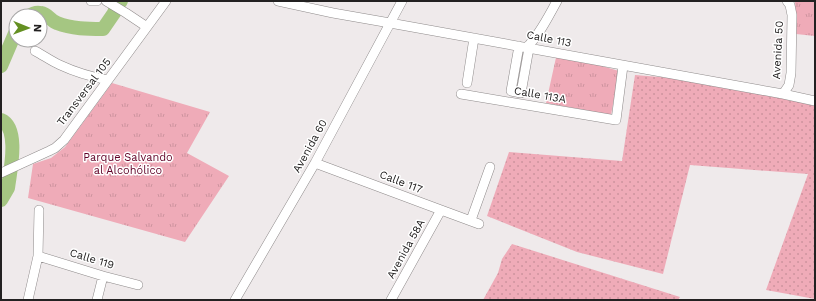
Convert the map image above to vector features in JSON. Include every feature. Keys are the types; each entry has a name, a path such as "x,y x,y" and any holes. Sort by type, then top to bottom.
{"street":[{"path":"91,1 97,1"},
{"name":"Transversal 105","path":"2,172 50,151 64,140 166,1"},
{"name":"Calle 113","path":"278,1 333,13 815,101"},
{"name":"Avenida 60","path":"235,300 315,163 402,1"},
{"path":"525,47 534,40 557,1"},
{"path":"108,2 147,27"},
{"name":"Avenida 50","path":"783,94 789,85 791,73 792,15 789,3"},
{"path":"467,82 474,38"},
{"path":"35,50 59,65 95,78 108,80"},
{"name":"Calle 113A","path":"461,94 616,120 624,66"},
{"name":"Calle 117","path":"315,163 475,222 490,167"},
{"path":"28,300 38,256 39,210"},
{"name":"Avenida 58A","path":"391,300 441,210"},
{"name":"Calle 119","path":"38,256 138,285"},
{"path":"97,300 103,276"}],"green space":[{"path":"795,1 815,1 815,36 796,34"},
{"path":"557,53 619,71 611,115 546,103"},
{"path":"635,75 708,81 815,101 815,299 766,290 808,174 690,165 663,274 577,252 487,216 509,152 622,161"},
{"name":"Parque Salvando al Alcohólico","path":"112,83 210,112 187,153 229,176 185,242 28,198 33,164 51,158 65,147"},
{"path":"512,244 680,297 678,300 483,300 498,273 502,259"}],"waterway":[{"path":"48,17 55,22 74,28 103,29 121,1"},
{"path":"1,66 9,48"},
{"path":"1,120 7,125 12,141 12,162 8,188 9,180"},
{"path":"1,200 8,188"}]}
